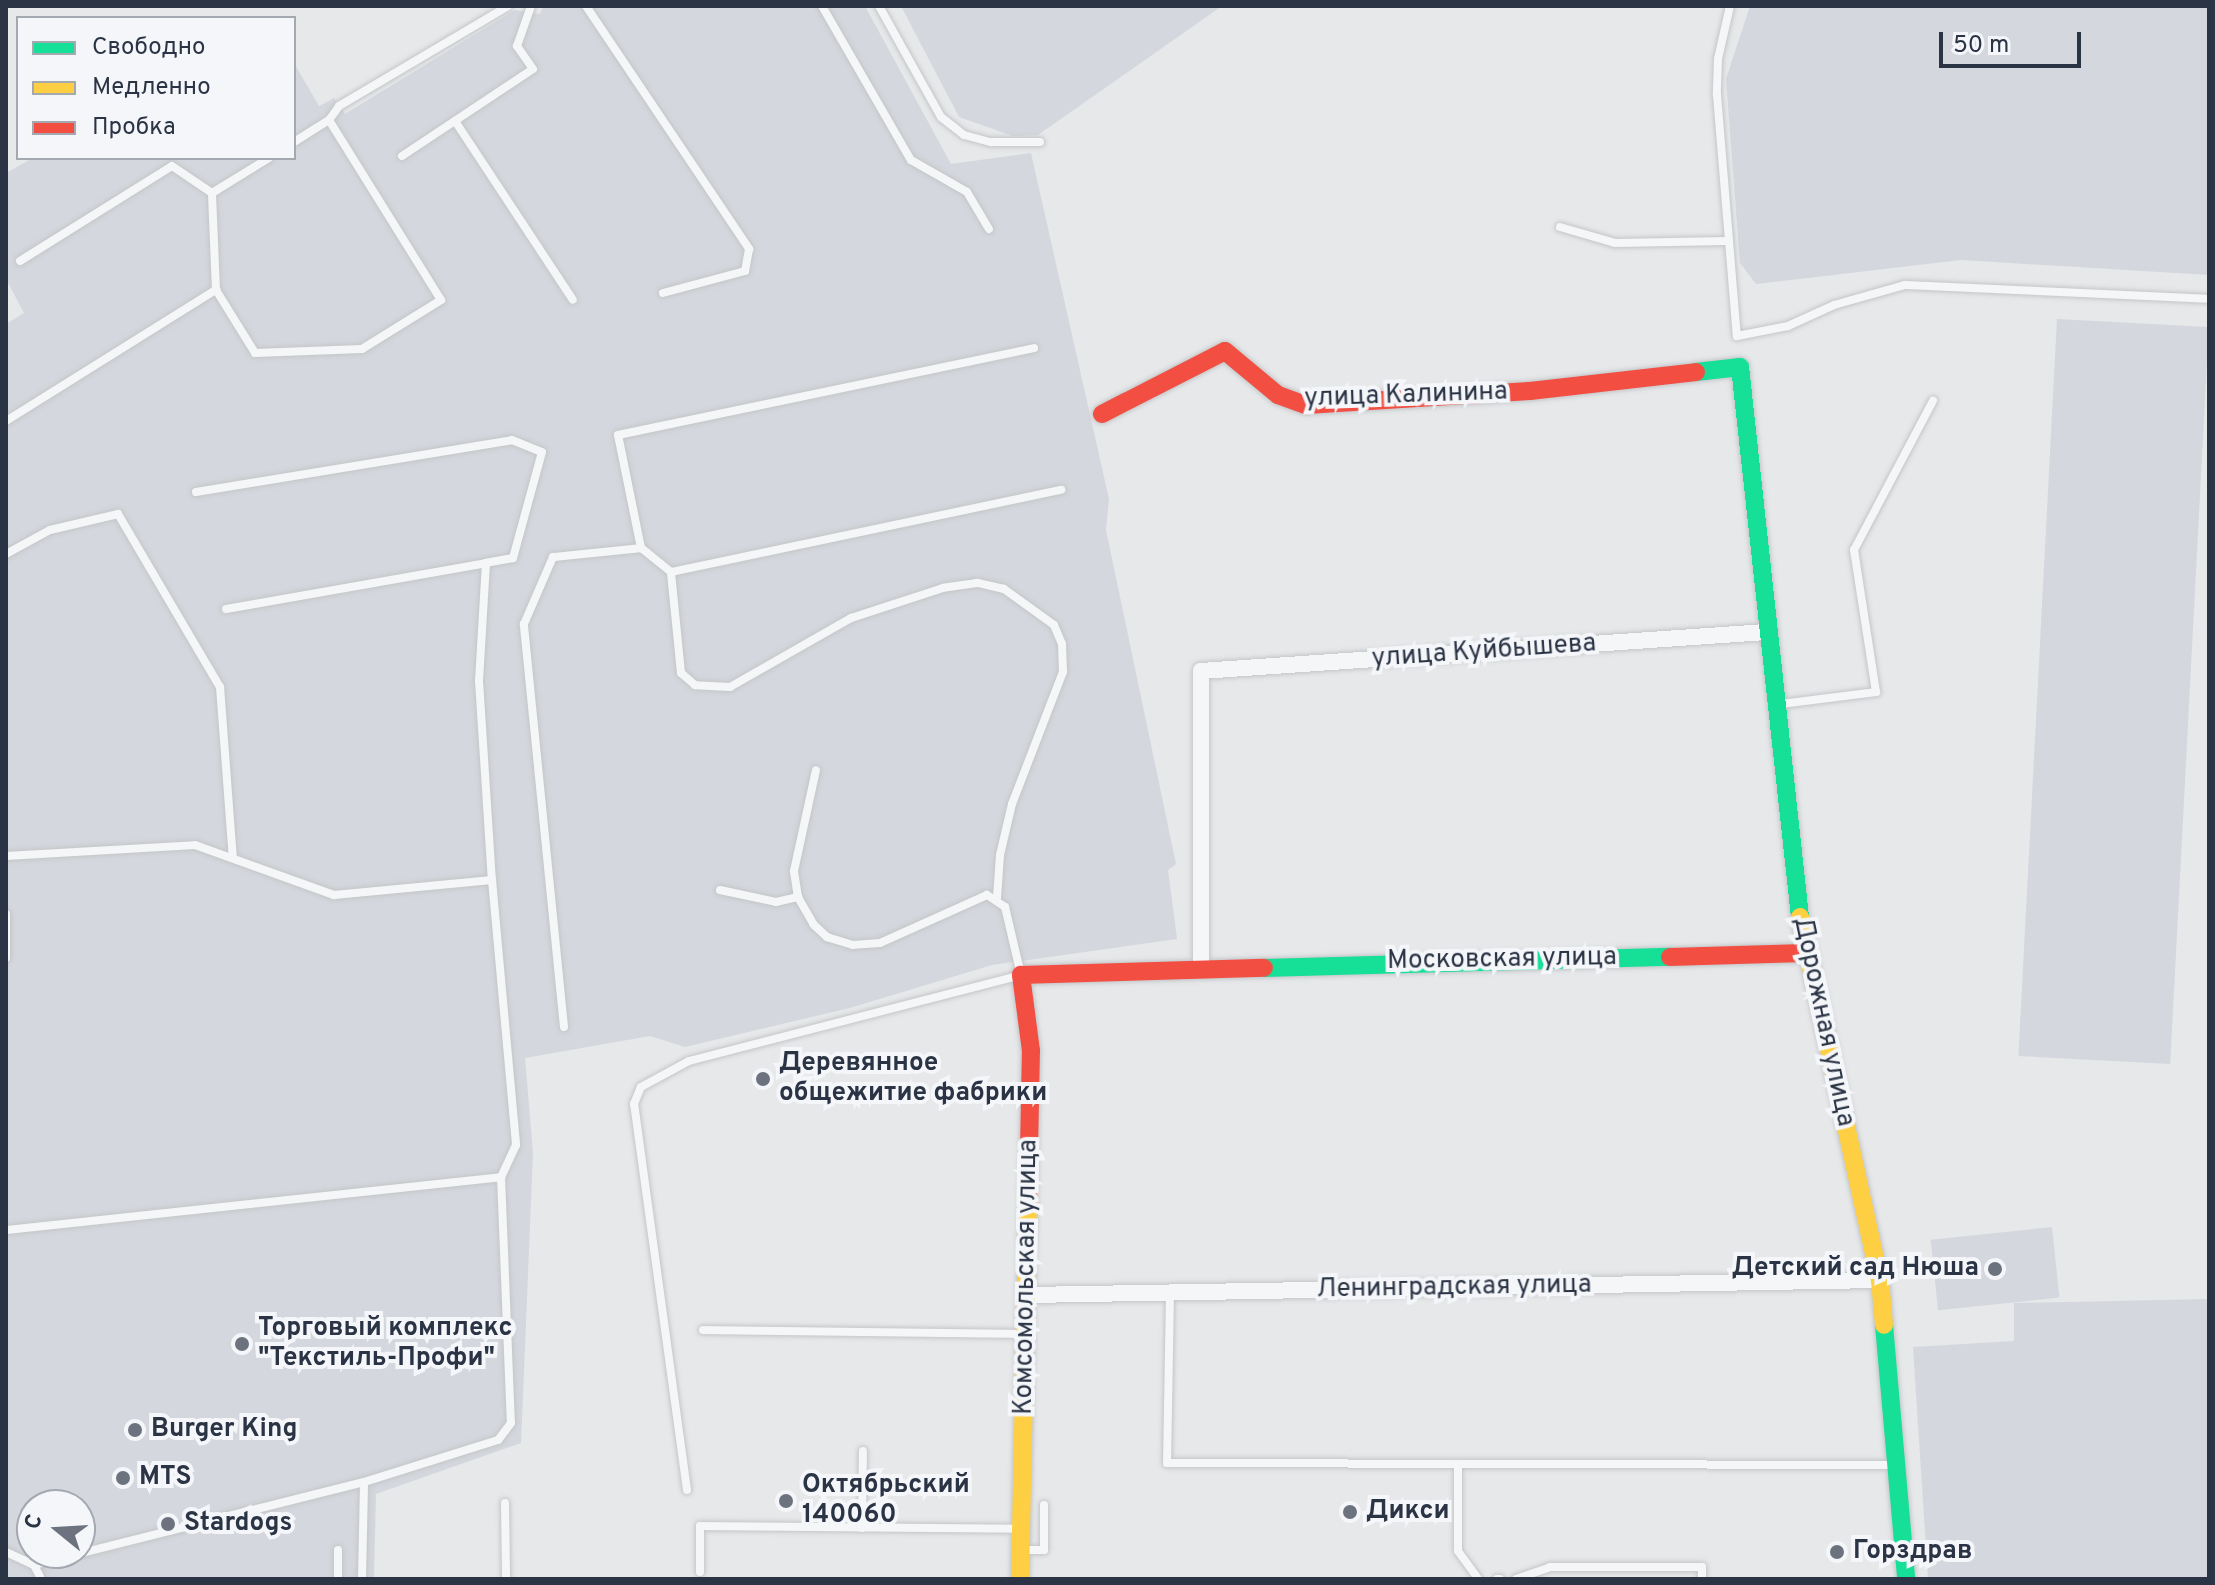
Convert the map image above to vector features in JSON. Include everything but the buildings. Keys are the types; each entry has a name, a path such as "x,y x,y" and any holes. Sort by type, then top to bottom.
{"street":[{"name":"улица Калинина","path":"1102,414 1225,351 1278,395 1306,405 1530,391 1740,367"},
{"name":"Дорожная улица","path":"1740,367 1766,632 1804,953 1880,1280 1906,1579"},
{"name":"улица Куйбышева","path":"1201,967 1201,671 1766,632"},
{"name":"Московская улица","path":"1021,975 1201,967 1804,953"},
{"name":"Комсомольская улица","path":"1020,1579 1031,1051 1021,975"},
{"name":"Ленинградская улица","path":"1028,1295 1880,1280"}],"lane":[{"path":"296,141 329,120 339,106 508,6"},
{"path":"402,156 533,69 517,46 531,6"},
{"path":"586,6 749,249 745,271 663,293"},
{"path":"822,6 911,160 967,192 989,229"},
{"path":"879,6 941,117 964,135 991,142 1040,142"},
{"path":"1730,6 1718,59 1717,95 1737,336 1788,326 1834,305 1905,285 2209,299"},
{"path":"212,193 216,290 255,353 362,349 441,300 329,120"},
{"path":"455,121 573,300"},
{"path":"212,193 266,160"},
{"path":"20,261 172,166 212,193"},
{"path":"1560,227 1615,243 1727,241"},
{"path":"6,421 216,290"},
{"path":"687,1490 634,1104 641,1087 689,1061 1021,975 1005,907 997,898 1000,855 1012,804 1063,672 1062,644 1054,625 1004,589 977,583 943,588 851,618 730,687 710,689 681,673 671,572 641,548 618,435 1034,348"},
{"path":"1776,705 1876,692 1854,550 1933,401"},
{"path":"196,492 512,440 542,452 513,558 226,609"},
{"path":"671,572 1061,490"},
{"path":"6,554 50,530 118,514 220,687 233,858"},
{"path":"564,1027 524,624 553,557 641,548"},
{"path":"96,1549 364,1482 498,1440 511,1423 501,1177 516,1145 492,880 479,681 486,563"},
{"path":"816,770 794,871 798,897 814,925 827,937 853,945 880,943 974,899 997,898"},
{"path":"6,856 195,845 334,895 492,880"},
{"path":"720,890 776,902 798,897"},
{"path":"6,914 6,958"},
{"path":"689,1061 689,1072"},
{"path":"6,1230 501,1177"},
{"path":"1170,1293 1167,1463 1898,1464"},
{"path":"703,1330 1027,1334"},
{"path":"862,1528 863,1451"},
{"path":"1458,1464 1458,1551 1478,1579"},
{"path":"362,1579 364,1482"},
{"path":"505,1503 506,1579"},
{"path":"1021,1550 1044,1550 1044,1505"},
{"path":"700,1572 700,1526 1021,1529"},
{"path":"338,1550 338,1579"},
{"path":"1516,1579 1533,1576 1550,1567 1702,1567 1702,1579"}],"shaded area":[{"path":"543,6 865,6 951,164 1031,153 1109,499 1106,530 1176,864 1168,870 1177,939 992,965 850,1008 685,1047 650,1036 525,1058 533,1153 521,1443 376,1494 374,1579 6,1579 6,324 24,313 6,279 6,173 29,160 296,160 296,66 319,106 334,98 345,114 515,10 540,14"},
{"path":"901,6 1222,6 1038,135 1013,136 959,117"},
{"path":"1750,6 2209,6 2209,275 1961,260 1756,284 1740,263 1726,79"},
{"path":"2057,319 2209,327 2170,1064 2018,1056"},
{"name":"Детский сад Нюша","path":"2052,1227 2059,1298 1938,1310 1931,1240"},
{"path":"2209,1299 2209,1579 1928,1579 1913,1347 2014,1341 2014,1303"}],"traffic: fast":[{"path":"1696,372 1740,367 1800,917"},
{"path":"1264,968 1670,957"},
{"path":"1884,1325 1906,1579"}],"traffic: slow":[{"path":"1800,917 1880,1280 1884,1325"},
{"path":"1020,1579 1028,1203"}],"traffic: jam":[{"path":"1102,414 1225,351 1278,395 1306,405 1530,391 1696,372"},
{"path":"1670,957 1804,953"},
{"path":"1028,1203 1031,1051 1021,975 1264,968"}],"place":[{"name":"Деревянное общежитие фабрики","path":"763,1079"},
{"name":"Детский сад Нюша","path":"1995,1269"},
{"name":"Торговый комплекс \"Текстиль-Профи\"","path":"242,1344"},
{"name":"Burger King","path":"135,1430"},
{"name":"MTS","path":"123,1478"},
{"name":"Октябрьский 140060","path":"786,1501"},
{"name":"Дикси","path":"1350,1512"},
{"name":"Stardogs","path":"168,1524"},
{"name":"Горздрав","path":"1837,1552"}]}
